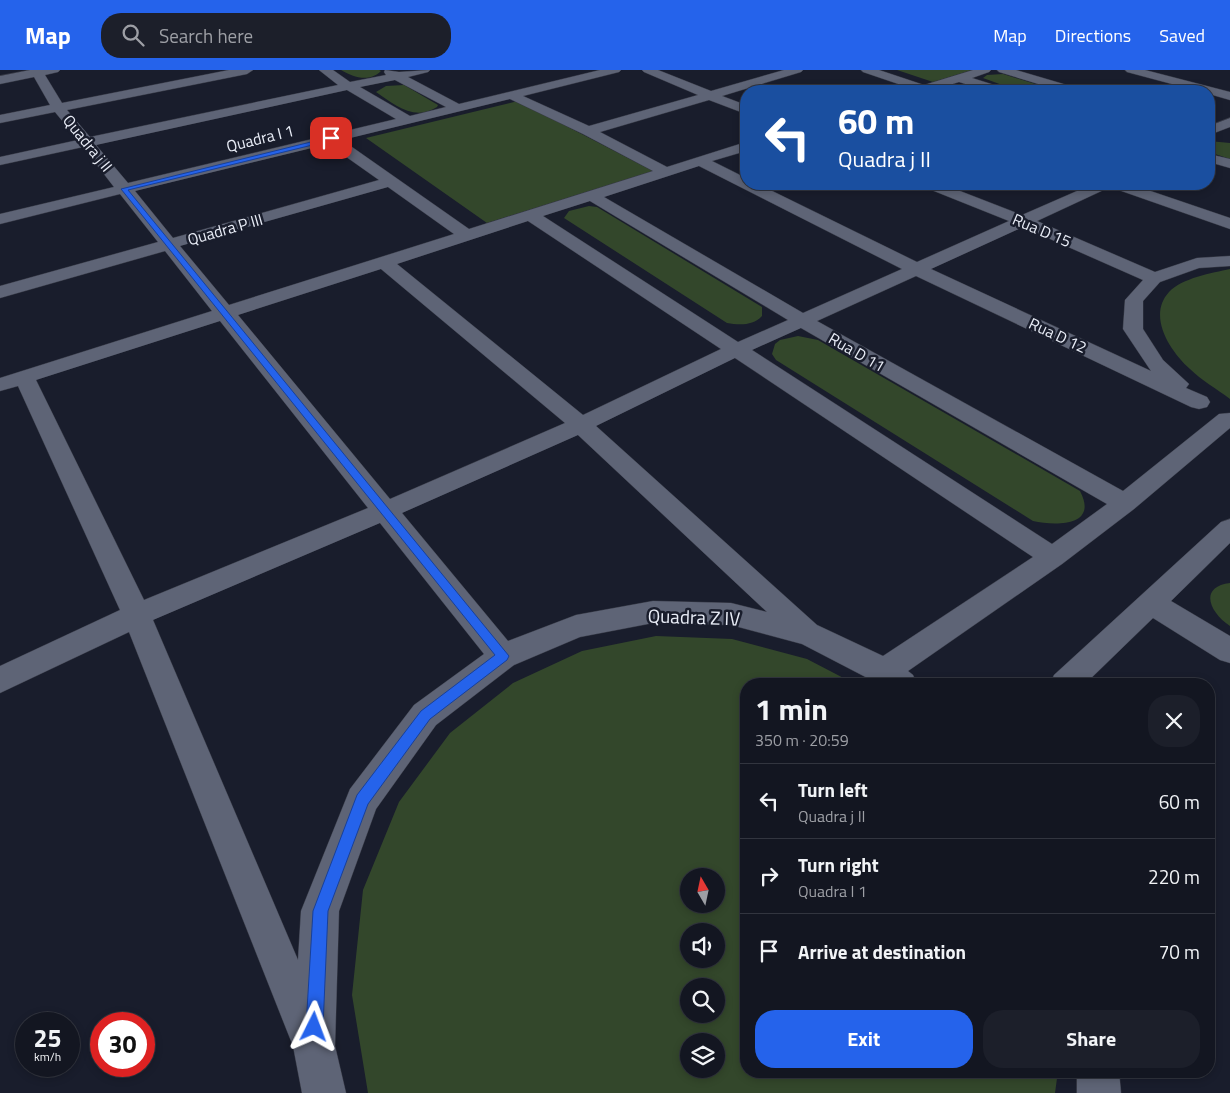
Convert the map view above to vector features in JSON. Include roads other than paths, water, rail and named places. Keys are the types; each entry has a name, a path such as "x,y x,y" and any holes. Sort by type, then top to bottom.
{"street":[{"path":"0,118 247,70"},
{"path":"326,70 348,86 406,120"},
{"path":"0,161 348,86 391,73 424,70"},
{"name":"Quadra I 1","path":"0,219 615,70"},
{"path":"648,70 740,108"},
{"path":"745,85 798,70"},
{"path":"868,70 908,85"},
{"path":"937,85 984,70"},
{"path":"1003,70 1053,85"},
{"path":"1131,70 1188,85"},
{"path":"0,80 42,71"},
{"name":"Quadra j II","path":"42,71 58,107 503,656"},
{"path":"391,73 458,108"},
{"path":"959,78 981,85"},
{"path":"588,131 740,86"},
{"path":"1215,92 1230,96"},
{"path":"511,95 588,131 666,172"},
{"path":"1215,128 1230,122"},
{"path":"1215,133 1230,138"},
{"path":"331,138 467,236"},
{"path":"314,1046 137,615 12,381 740,148"},
{"path":"1215,160 1230,164"},
{"name":"Rua D 12","path":"700,161 740,181"},
{"name":"Quadra P III","path":"0,292 392,181"},
{"name":"Rua D 12","path":"758,190 917,269 1199,402"},
{"name":"Rua D 15","path":"943,190 1154,278"},
{"path":"0,680 137,615 385,511 581,425 736,350 1092,190"},
{"path":"1133,190 1230,224"},
{"name":"Rua D 11","path":"592,196 802,320 1125,503"},
{"path":"530,215 1053,557"},
{"path":"894,678 1125,503 1228,420 1199,402 1154,364 1133,329 1134,300 1154,278 1197,263 1230,261"},
{"path":"384,262 581,425 809,634"},
{"path":"1071,678 1152,603 1223,544"},
{"path":"1152,603 1230,651"},
{"name":"Quadra Z IV","path":"324,1093 314,1046 320,911 362,800 426,715 503,656 576,626 653,612 731,614 809,634 894,678"},
{"path":"1098,1078 1099,1093"}]}
